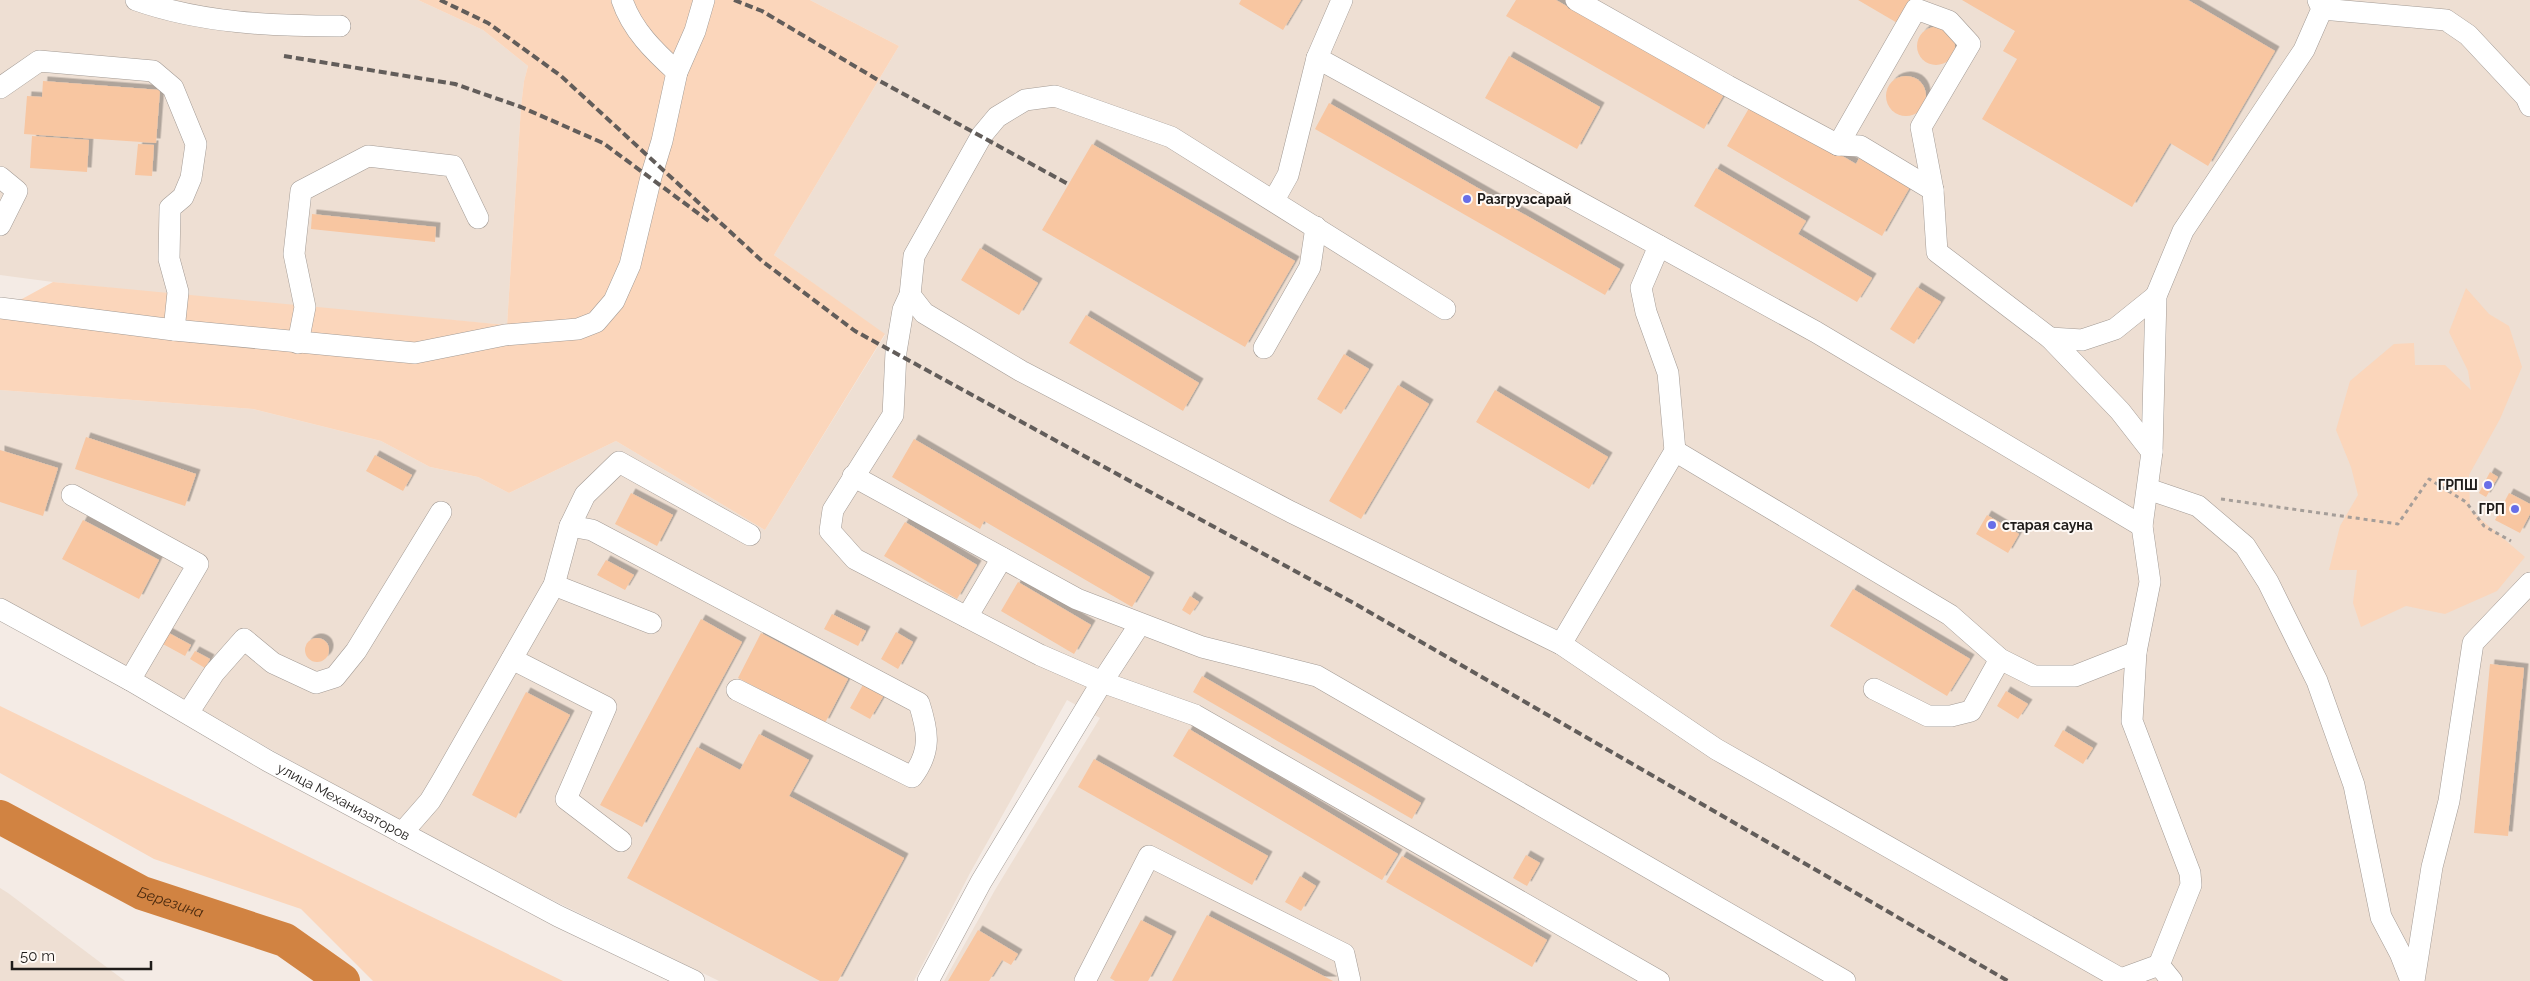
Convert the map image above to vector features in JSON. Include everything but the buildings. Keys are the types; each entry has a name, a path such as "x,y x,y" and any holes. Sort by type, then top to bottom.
{"street":[{"path":"136,0 170,12 270,26 340,26"},
{"path":"622,0 627,13 650,47 677,72"},
{"path":"0,308 174,330 415,353 505,335 578,329 596,322 614,301 630,266 651,177 662,141 677,72 695,31 704,0"},
{"path":"1274,200 1288,175 1317,58 1342,0"},
{"path":"1576,0 1728,86 1838,145 1860,146 1933,190"},
{"path":"910,295 924,313 1021,372 1292,512 1560,644 1716,749 2118,980 2139,974 2165,973 2191,885 2190,873 2132,721 2136,652 2150,582 2142,526 2152,452 2155,407 2156,296 2183,231 2304,50 2320,4 2446,20 2468,35 2526,97 2530,106"},
{"path":"1838,145 1916,9 1949,21 1970,44 1922,127 1933,190 1937,252 2050,338 2120,411 2152,452"},
{"path":"1317,58 1816,332 2142,526"},
{"path":"0,88 39,61 153,71 173,88 196,144 191,178 183,197 170,208 169,259 178,292 174,330"},
{"path":"1445,309 1171,137 1055,96 1026,100 997,117 982,136 914,256 910,295 903,310 896,352 893,415 833,510 830,531 855,559 1040,655 1102,682 1195,715 1659,981"},
{"path":"298,343 305,307 294,254 301,191 368,156 453,166 478,218"},
{"path":"0,177 17,191 0,225"},
{"path":"1264,348 1310,267 1316,227"},
{"path":"1560,644 1675,451 1668,373 1646,312 1641,288 1660,246"},
{"path":"2050,338 2082,340 2115,329 2156,296"},
{"path":"1675,451 1950,615 2000,659 2034,676 2075,676 2136,652"},
{"path":"402,833 430,801 554,585 570,526 585,495 619,462 750,535"},
{"path":"853,476 1077,599 1202,648 1318,676 1845,981"},
{"path":"2148,488 2198,506 2245,546 2268,582 2317,681 2354,784 2381,917 2412,981"},
{"path":"72,495 198,564 130,680"},
{"path":"188,713 214,673 244,639 273,664 316,683 335,677 356,650 441,512"},
{"path":"570,526 592,530 919,703 928,731 922,764 912,776 736,690"},
{"path":"967,617 1002,558"},
{"path":"2412,981 2432,867 2449,801 2472,644 2530,583"},
{"path":"554,585 651,624"},
{"name":"улица Механизаторов","path":"0,609 188,713 268,762 558,916 694,981"},
{"path":"928,981 981,882 1102,682 1140,624"},
{"path":"512,659 606,707 566,799 621,841"},
{"path":"1874,689 1928,716 1951,716 1971,711 2000,659"},
{"path":"1085,981 1149,856 1344,954 1350,981"}],"path":[{"path":"2216,498 2398,524 2429,479 2466,502 2484,526 2511,541"}],"shaded area":[{"path":"0,0 418,0 483,30 528,66 521,107 507,325 245,302 0,275"},
{"path":"418,0 810,0 899,46 774,255 885,334 765,530 616,441 509,493 478,477 430,467 381,441 253,409 0,390 0,311 53,282 507,325 521,107 528,66 483,30"},
{"path":"810,0 2530,0 2530,981 944,981 995,890 1100,718 1067,700 970,873 914,981 719,981 468,859 0,599 0,390 253,409 381,441 430,467 478,477 509,493 616,441 765,530 885,335 774,255 899,46"},
{"path":"2466,288 2489,314 2509,326 2522,367 2500,419 2469,475 2470,510 2525,557 2497,591 2445,614 2406,606 2361,627 2353,603 2357,570 2329,570 2340,526 2358,495 2351,467 2336,430 2350,381 2394,344 2414,343 2415,365 2445,365 2471,390 2468,371 2449,332"},
{"path":"0,706 563,981 373,981 301,909 154,859 0,773"},
{"path":"0,888 8,893 125,981 0,981"}],"waterway":[{"name":"Березина","path":"0,817 142,893 285,940 343,981"}],"railway":[{"path":"440,0 488,23 561,76 762,261 855,331 1359,606 2008,981"},
{"path":"734,0 762,11 878,80 1068,184"},
{"path":"284,56 455,84 521,107 603,143 710,222"}],"place":[{"name":"Разгрузсарай","path":"1467,199"},
{"name":"ГРПШ","path":"2488,485"},
{"name":"ГРП","path":"2515,509"},
{"name":"старая сауна","path":"1992,525"}]}
